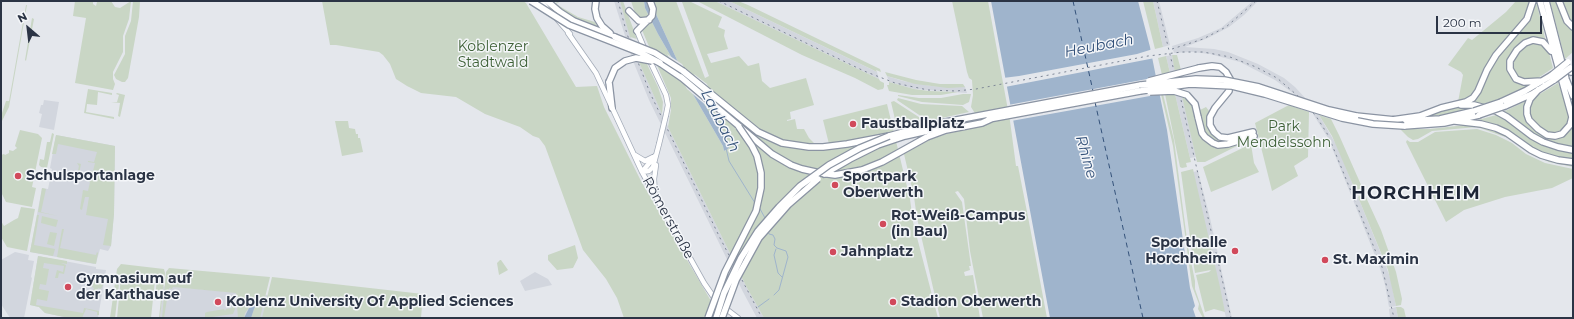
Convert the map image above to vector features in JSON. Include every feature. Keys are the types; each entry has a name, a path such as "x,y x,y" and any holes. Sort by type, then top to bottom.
{"highway":[{"path":"530,1 568,25 641,53 660,63 682,78 772,154 791,165 815,173 835,175 856,172 869,168 927,137 946,130 982,123 992,118"},
{"path":"547,1 565,16 655,53 690,76 758,132 777,141 796,146 823,147 889,136 938,124 1140,88 1190,84 1232,86 1264,94 1324,114 1348,120 1380,124 1440,119 1503,104 1542,81 1561,75 1571,66"},
{"path":"596,1 595,9 598,20 604,28 615,37"},
{"path":"639,29 649,20 653,12 650,1"},
{"path":"1413,121 1468,101 1476,95 1487,70 1496,55 1521,28 1527,19 1533,1"},
{"path":"1540,1 1555,59 1563,86 1571,113 1571,121 1566,132 1555,136 1547,135 1538,129 1528,117 1526,110 1528,104 1538,90 1553,77 1571,66"},
{"path":"1546,1 1560,57 1573,96"},
{"path":"1559,1 1567,21 1573,27"},
{"path":"630,11 639,21 649,20"},
{"path":"1542,81 1524,82 1514,76 1509,65 1513,54 1525,43 1536,40 1546,44 1555,59"},
{"path":"612,108 609,82 615,68 628,60 639,58 660,63"},
{"path":"1212,66 1220,67 1226,72 1230,79 1229,91 1215,108 1210,117 1210,125 1214,132 1220,136 1228,138 1254,134 1228,144 1218,145 1213,143 1202,133 1193,101 1184,93 1140,88 1153,80 1199,68 1212,66"},
{"path":"722,318 736,280 755,244 769,225 788,205 818,178 850,158 890,141 927,131 1182,80 1224,80 1259,87 1343,113 1392,120 1455,121 1481,124 1496,128 1512,136 1531,150 1541,155 1558,160 1573,162"},
{"path":"1563,86 1573,110"},
{"path":"1455,121 1479,115 1538,90"},
{"path":"1452,106 1474,105 1490,108 1507,117 1532,136 1543,142 1573,150"},
{"path":"708,318 725,272 752,220 761,188 761,173 757,156 739,127"},
{"path":"716,318 729,281 744,252 765,222 782,203 805,182 829,165 860,148 889,136"}],"main road":[{"name":"Römerstraße","path":"541,1 568,33 577,48 582,52 596,73 655,197 713,297 738,318"},
{"path":"639,29 666,95 668,105 655,161 655,197"},
{"path":"642,172 652,161 659,144"},
{"path":"633,153 645,161 650,159 655,154"},
{"path":"642,172 650,170 655,161"}],"shaded area":[{"path":"614,1 620,1 638,60 668,127 746,286 764,318 757,318 743,292 649,100 633,61"},
{"path":"715,1 729,1 877,72 879,79"},
{"path":"1153,1 1159,1 1170,45 1163,47"},
{"path":"1253,1 1258,1 1229,27 1208,38 1185,47 1214,49 1228,52 1258,64 1284,78 1307,100 1297,96 1275,80 1240,62 1210,54 1192,52 1174,53 1172,46 1198,38 1221,28"},
{"path":"1172,55 1196,157 1190,158 1166,56"},
{"path":"887,76 903,81 931,86 965,87 967,93 914,89 889,82"},
{"path":"44,100 59,102 54,130 39,127 42,114 39,113"},
{"path":"1313,114 1319,115 1337,146 1356,192 1351,195 1328,138"},
{"path":"56,135 115,146 114,214 111,246 108,251 100,249 96,263 94,264 30,252 42,188 48,189"},
{"path":"1198,171 1232,318 1226,318 1193,172"},
{"path":"1358,197 1391,280 1396,306 1389,307 1380,268 1353,200"},
{"path":"15,252 29,255 28,260 34,261 24,318 10,318 1,304 1,260"},
{"name":"Gymnasium auf der Karthause","path":"38,256 106,270 98,318 69,318 45,313 39,307 30,305"},
{"path":"535,272 548,279 552,285 525,291 520,281"},
{"name":"Koblenz University Of Applied Sciences","path":"163,287 267,295 293,318 160,318"},
{"path":"1396,307 1398,318 1390,318 1389,309"}],"green space":[{"path":"75,1 93,1 93,4 96,6 97,2 99,1 111,1 115,7 120,8 131,1 129,19 123,36 123,52 113,72 115,84 113,90 75,83 86,18 73,16"},
{"path":"133,1 140,1 139,17 128,78 125,82 122,82 116,79 114,75 125,54 125,36 131,21"},
{"name":"Koblenzer Stadtwald","path":"322,1 523,1 526,3 576,87 597,86 604,107 641,181 711,301 706,318 624,318 617,298 606,279 583,250 545,146 539,138 533,136 520,127 485,114 456,97 421,93 407,86 396,79 390,64 379,52 330,45"},
{"path":"550,1 554,1 555,3 561,1 556,4 578,17 595,22 598,27 574,18"},
{"path":"620,1 623,1 637,39 630,37"},
{"name":"Sportpark Oberwerth","path":"631,1 644,1 645,8 658,34 723,146 724,151 729,148 677,60 650,1 676,1 705,78 709,76 682,2 683,1 689,1 722,17 718,27 725,30 724,36 728,49 707,54 711,63 739,56 748,66 759,63 762,81 770,88 806,78 814,105 790,112 791,119 787,121 795,119 797,129 804,129 809,138 816,145 829,144 823,120 887,104 910,199 913,222 938,318 764,318 746,286 668,127 671,110 671,98","holes":["694,74 707,84 720,117 716,114","759,172 765,180 762,198 759,192"]},
{"path":"697,1 715,1 879,79 884,83 884,87 883,89 878,90 855,78 802,55"},
{"path":"729,1 738,1 748,5 880,69 881,72 876,70 877,72"},
{"path":"952,1 988,1 1010,121 1016,166 1018,166 1047,318 983,318 970,251 964,199 958,191 955,192 962,202 971,266 969,266 970,270 964,272 965,276 973,275 980,318 940,318 904,154 931,139 950,133 983,126 971,107 973,95 972,80 969,78 967,72"},
{"path":"1143,1 1153,1 1163,47 1155,49"},
{"path":"1516,1 1531,1 1527,16 1507,39 1471,98 1458,102 1463,75 1461,72 1448,65 1468,38 1472,40 1506,12"},
{"path":"1536,1 1546,42 1540,39 1516,48 1509,58 1512,77 1533,84 1487,104 1470,103 1495,59 1530,17"},
{"path":"1550,1 1557,1 1566,23 1573,30 1573,52 1565,59"},
{"path":"1561,1 1573,1 1573,26 1571,24"},
{"path":"26,5 9,107 1,123 1,116 6,101 9,101"},
{"path":"32,18 34,19 26,61 25,60"},
{"path":"1540,42 1548,49 1553,68 1538,78 1521,80 1513,73 1511,64 1515,54 1529,43"},
{"path":"1172,55 1177,55 1181,70 1175,72"},
{"path":"1166,56 1170,73 1162,75 1158,58"},
{"path":"638,60 646,62 658,87 663,102 662,114"},
{"path":"885,72 916,80 940,84 963,84 965,87 948,88 915,84 887,76"},
{"path":"889,82 914,89 958,92 941,95 912,95 889,91 887,85 889,85"},
{"path":"1558,83 1570,114 1570,121 1566,129 1554,134 1544,131 1532,121 1528,110 1531,101 1535,97"},
{"path":"88,89 112,93 112,95 98,92 97,105 87,104 86,112 114,117 114,119 84,113"},
{"path":"116,94 125,95 120,117 118,116 120,103 111,102 117,102 119,95"},
{"path":"971,94 969,102 963,105 922,102 898,96 941,98"},
{"path":"1161,94 1163,94 1174,140 1195,289 1205,318 1203,318 1198,309 1199,304 1192,286 1173,146"},
{"path":"1165,94 1175,94 1191,162 1186,163 1187,167 1180,167"},
{"path":"1182,96 1191,103 1210,144 1245,142 1205,162 1197,162"},
{"path":"898,98 921,104 962,106 969,112 928,121 897,100"},
{"path":"1528,100 1526,116 1542,134 1564,135 1572,127 1573,116 1573,148 1545,141 1503,112"},
{"path":"894,101 925,121 897,128 891,102"},
{"name":"Park Mendelssohn","path":"1289,105 1309,112 1308,157 1294,166 1298,176 1272,191 1255,123"},
{"path":"1206,107 1210,112 1208,117 1214,135 1243,137 1225,143 1215,142 1204,133 1200,110"},
{"path":"1458,107 1478,107 1448,114 1419,118 1443,110"},
{"path":"1500,114 1530,137 1573,152 1573,160 1546,155 1533,149 1511,133 1474,121"},
{"path":"1319,115 1331,119 1339,135 1362,187 1356,192 1332,136"},
{"path":"335,121 348,121 349,128 355,129 356,134 358,134 358,138 360,138 363,152 342,156"},
{"path":"1465,125 1485,126 1504,133 1530,151 1573,164 1573,167 1549,162 1532,155 1508,138 1477,127 1432,131 1418,139 1413,140 1400,129 1430,129"},
{"path":"1477,129 1496,135 1512,143 1526,154 1545,163 1573,169 1573,178 1552,188 1505,197 1464,210 1446,222 1406,142 1407,140 1410,142 1418,142 1435,132"},
{"name":"Schulsportanlage","path":"20,130 38,134 42,138 32,187 36,188 32,207 6,202 1,192 1,155 5,155 9,153 9,150 13,151 17,148 15,146"},
{"path":"52,133 54,134 47,168 41,167 39,165 40,159 44,160 47,142 50,142"},
{"path":"56,135 115,146 114,214 111,246 103,245 108,219 86,215 89,197 85,197 82,210 80,209 83,190 88,191 90,182 85,180 85,177 97,179 98,173 93,172 92,175 88,174 89,171 93,171 95,163 88,161 94,162 97,152 58,144 56,154 52,154"},
{"path":"1251,144 1254,163 1259,172 1211,192 1203,167"},
{"path":"77,163 81,164 78,179 53,174 50,184 53,171 77,175 79,166"},
{"path":"1193,169 1225,312 1214,309 1205,312 1196,275 1209,272 1211,270 1195,273 1181,172"},
{"path":"42,188 46,189 41,212 58,216 38,212"},
{"path":"1364,193 1381,230 1396,272 1402,299 1401,305 1396,306 1388,270 1358,197"},
{"path":"21,207 35,209 27,251 7,247 1,237 1,221 4,226 18,218"},
{"path":"37,215 39,215 34,245 55,249 53,256 30,252"},
{"path":"42,216 58,220 56,227 41,223"},
{"path":"62,229 64,229 60,248 96,255 97,252 96,264 57,257"},
{"path":"50,232 57,233 54,246 47,244"},
{"path":"575,245 578,258 573,268 557,270 548,260 548,255"},
{"path":"38,256 67,261 67,264 61,263 66,265 64,274 59,273 58,278 55,278 57,270 63,272 64,266 44,263 43,268 49,269 46,285 40,284 39,289 49,291 47,301 37,299 36,305 83,313 84,308 99,311 99,315 97,315 97,312 86,309 82,318 69,318 45,313 39,307 30,305"},
{"path":"500,260 508,270 499,275 497,263"},
{"path":"121,264 164,269 165,273 160,318 161,299 155,298 157,279 120,275 115,318 110,318 117,269"},
{"path":"169,268 270,277 260,318 251,318 256,306 252,304 245,313 244,318 238,318 236,293 173,287 172,289 169,288 169,299 167,299 164,318 162,318 166,272"},
{"path":"95,273 104,275 104,283 101,289 98,288 97,292 93,291 94,288 92,287"},
{"path":"121,277 155,280 151,318 117,318"},
{"path":"272,277 423,294 421,318 262,318"},
{"path":"231,300 234,301 235,309 233,314 205,318 205,313 207,312 224,309 225,311 226,309 232,308"},
{"path":"1396,307 1401,307 1404,309 1406,318 1398,318"}],"water":[{"path":"644,1 650,1 677,60 722,133 729,148 724,151 723,146 658,34 645,8"},
{"path":"991,1 1138,1 1150,47 1167,130 1190,288 1195,306 1193,309 1196,318 1050,318"},
{"path":"256,303 257,304 251,318 244,318 249,308"}],"pier":[{"path":"1153,49 1155,58 1005,87 1003,78 1137,54"},
{"path":"667,54 682,64 709,108 687,89"},
{"path":"1147,79 1161,94 1011,121 1008,105"}],"waterway":[{"name":"Laubach","path":"726,148 729,161 755,203"},
{"name":"Laubach","path":"759,207 765,218"},
{"name":"Laubach","path":"768,231 769,234 773,235 775,239 774,245 777,248 786,251 788,257 779,290 774,295"},
{"name":"Laubach","path":"776,249 774,255 778,273 782,277"},
{"name":"Laubach","path":"758,307 769,299"}],"ferry route":[{"path":"1073,1 1093,91"},
{"path":"1095,102 1143,318"}],"railway":[{"path":"618,1 627,34 650,93 720,238 762,318"},
{"path":"719,1 864,71 895,83 928,90 956,91 976,89 1148,56 1182,52 1203,52 1230,57 1256,67 1277,78 1298,96 1316,116 1328,135 1382,267 1394,318"},
{"path":"1157,1 1231,318"},
{"path":"1172,49 1203,39 1226,27 1256,1"}],"place":[{"name":"Faustballplatz","path":"853,124"},
{"name":"Schulsportanlage","path":"18,176"},
{"name":"Sportpark Oberwerth","path":"835,185"},
{"name":"Rot-Weiß-Campus (in Bau)","path":"883,224"},
{"name":"Sporthalle Horchheim","path":"1235,251"},
{"name":"Jahnplatz","path":"833,252"},
{"name":"St. Maximin","path":"1325,260"},
{"name":"Gymnasium auf der Karthause","path":"68,287"},
{"name":"Koblenz University Of Applied Sciences","path":"218,302"},
{"name":"Stadion Oberwerth","path":"893,302"}],"district":[{"name":"HORCHHEIM","path":"1416,194"}],"water label":[{"name":"Heubach","path":"1099,46"},
{"name":"Rhine","path":"1086,157"}]}
